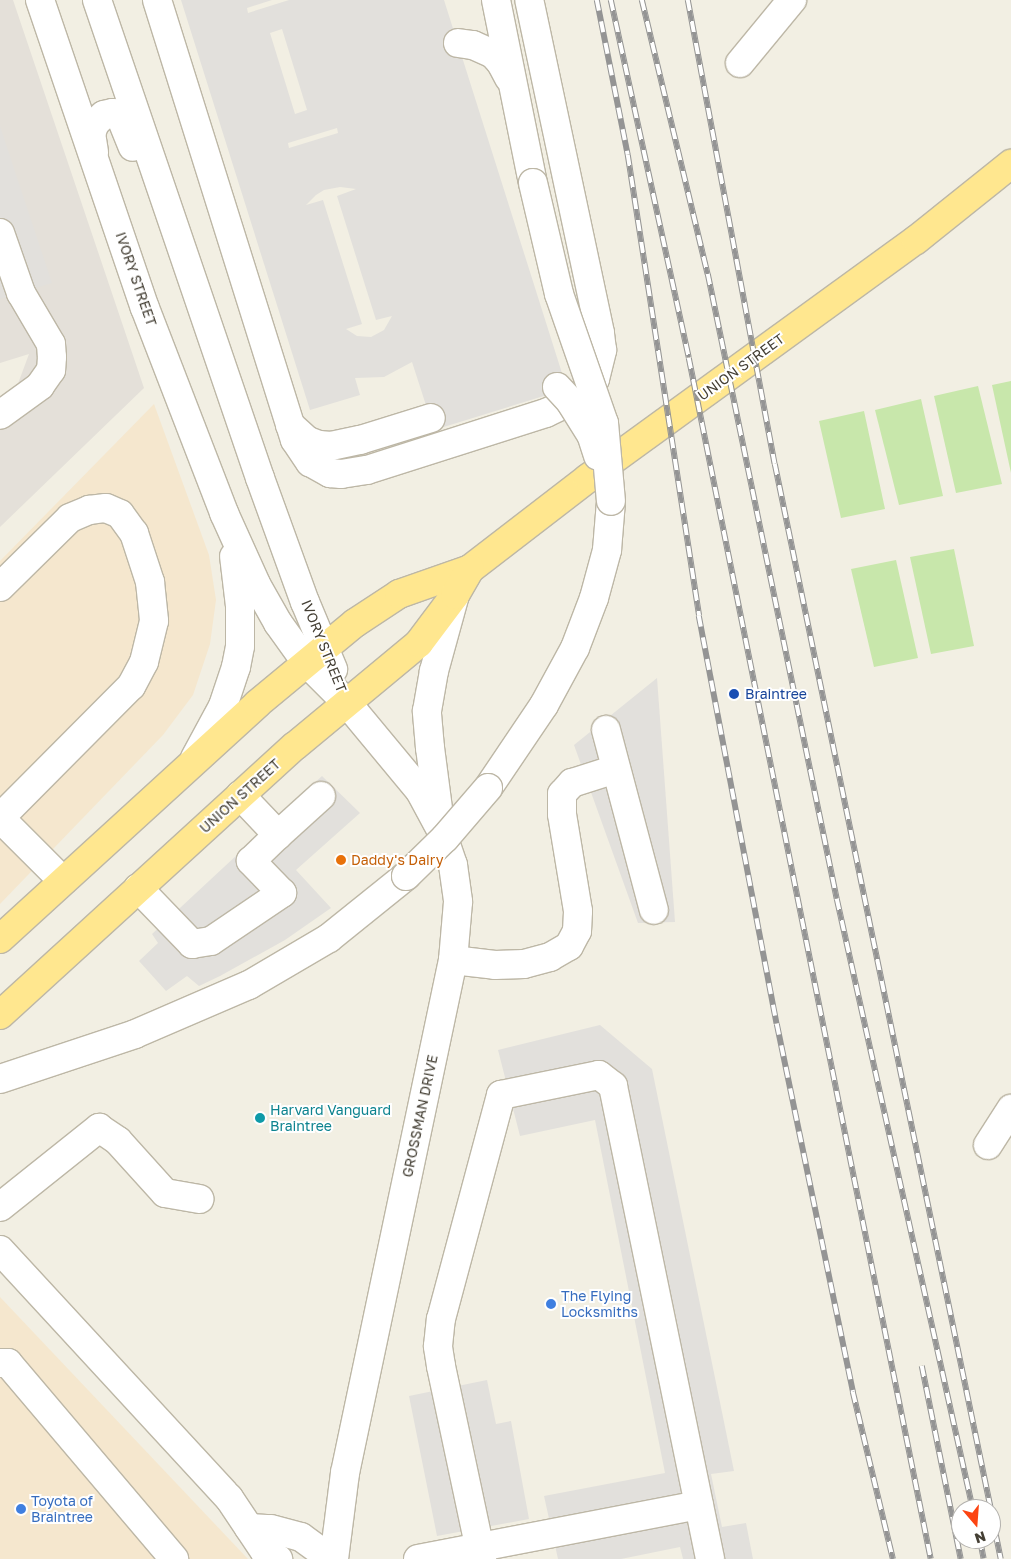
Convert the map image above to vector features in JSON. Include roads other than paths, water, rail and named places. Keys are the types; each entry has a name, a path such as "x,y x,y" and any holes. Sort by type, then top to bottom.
{"main road":[{"name":"UNION STREET","path":"0,939 189,766 354,623 399,594 421,584 470,569 588,478 916,240 1011,164"},
{"name":"UNION STREET","path":"0,1015 240,795 419,643 456,595 470,569"}],"street":[{"name":"IVORY STREET","path":"40,0 145,308 224,513 256,584 278,623 315,655 347,703"},
{"name":"IVORY STREET","path":"97,0 278,528 315,655"},
{"path":"157,0 295,440 310,462 330,473 354,473 546,414 586,391 595,379 602,350 598,321 529,0"},
{"path":"0,1078 142,1032 249,985 329,938 406,876 445,838 488,788 544,705 575,648 594,598 605,558 611,500 604,423 559,294 512,87 496,0"},
{"path":"740,63 792,0"},
{"path":"458,43 473,45 493,54 504,68 512,87"},
{"path":"95,161 91,134 95,123 104,115 113,113 121,118 130,135 161,235 232,394"},
{"path":"0,233 21,293 51,344 52,357 51,370 40,386 0,415"},
{"path":"557,388 570,402 591,434 611,500"},
{"path":"290,424 308,441 319,446 331,446 360,440 431,418"},
{"path":"0,587 70,518 89,510 106,508 120,514 134,533 150,582 154,621 144,662 131,686 0,818 63,881"},
{"path":"189,766 204,744 222,706 230,687 240,646 238,582 224,513"},
{"path":"441,830 430,748 428,711 434,671 456,595"},
{"name":"GROSSMAN DRIVE","path":"332,1559 345,1474 453,960 458,902 453,865 441,830 420,791 347,703"},
{"path":"606,730 654,910"},
{"path":"453,960 495,966 524,964 550,957 569,946 577,932 578,911 562,814 562,794 572,783 616,769"},
{"path":"240,795 278,835"},
{"path":"138,888 192,944 211,941 282,893 251,860 321,796"},
{"path":"481,1554 441,1366 438,1346 441,1319 501,1095 599,1075 613,1086 710,1559"},
{"path":"988,1144 1011,1109"},
{"path":"0,1207 99,1128 118,1141 165,1192 199,1199"},
{"path":"0,1250 229,1498 265,1552 278,1559"},
{"path":"0,1363 8,1363 174,1559"},
{"path":"418,1559 481,1554 699,1505"},
{"path":"249,1528 271,1529 301,1537 332,1559"}],"railway":[{"path":"597,0 628,155 699,616 777,1024 853,1392 893,1559"},
{"path":"611,0 689,358 931,1559"},
{"path":"642,0 708,274 837,899 971,1499"},
{"path":"688,0 775,464 989,1499"},
{"path":"922,1366 961,1559"},
{"path":"982,1549 984,1559"},
{"path":"999,1549 1001,1559"}],"place":[{"name":"Braintree","path":"734,694"},
{"name":"Daddy's Dairy","path":"341,860"},
{"name":"Harvard Vanguard Braintree","path":"260,1118"},
{"name":"The Flying Locksmiths","path":"551,1304"},
{"name":"Toyota of Braintree","path":"21,1509"}]}
